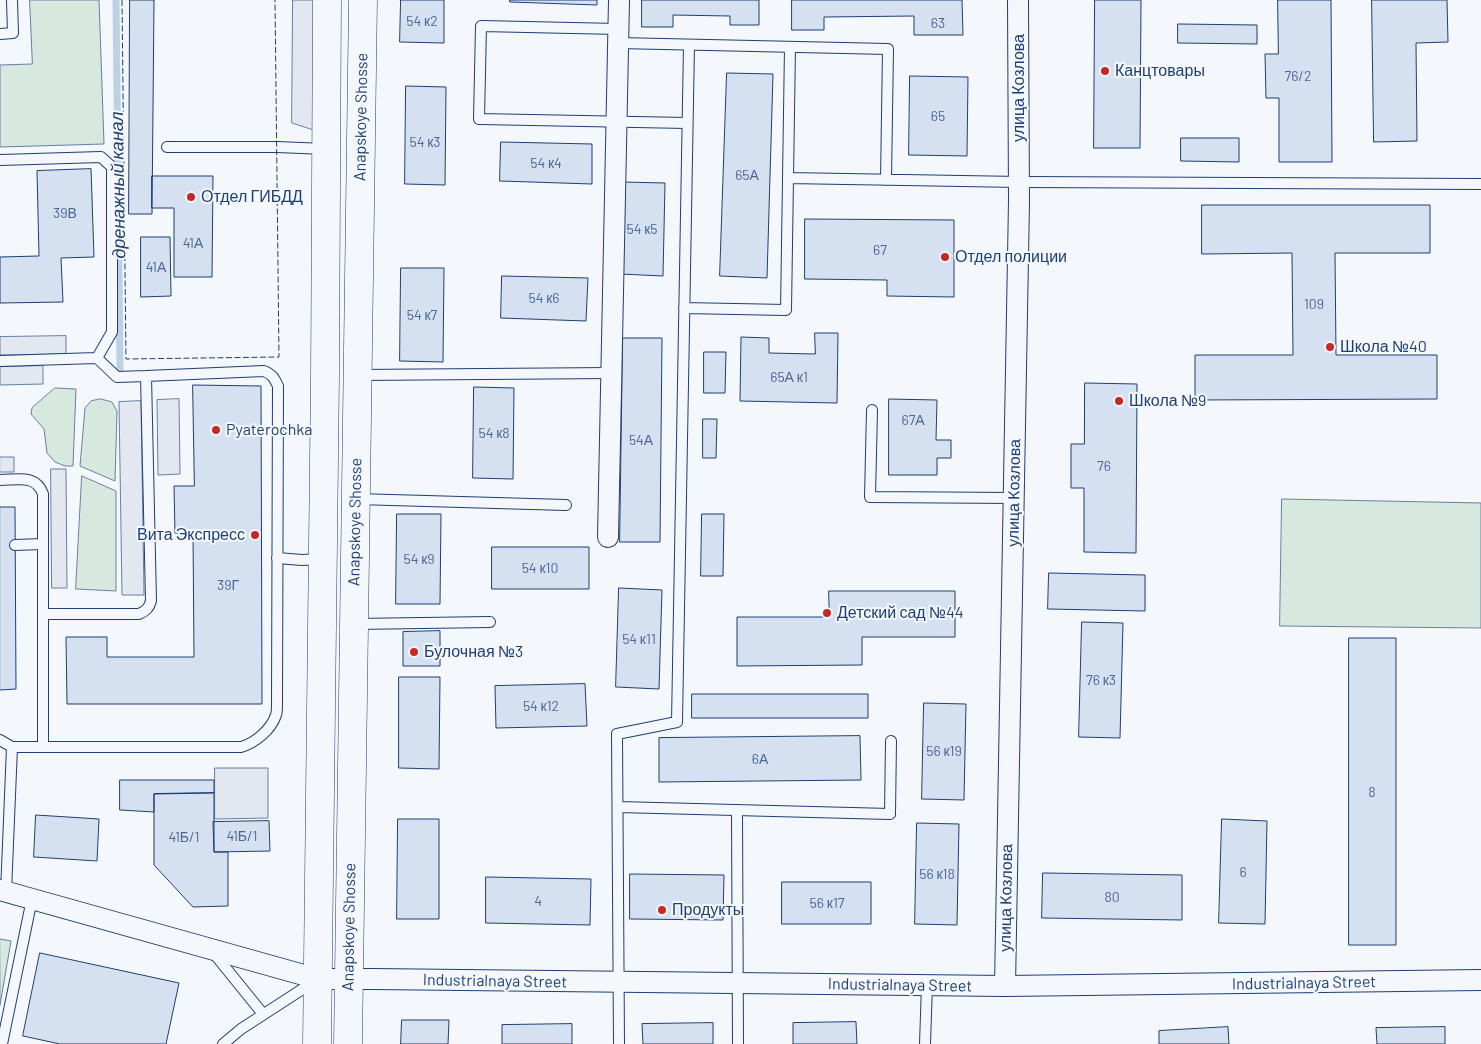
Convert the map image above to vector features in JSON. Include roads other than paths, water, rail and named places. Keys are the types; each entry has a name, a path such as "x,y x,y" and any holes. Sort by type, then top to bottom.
{"highway":[{"name":"Anapskoye Shosse","path":"316,1044 325,376 327,0"},
{"name":"Anapskoye Shosse","path":"348,1044 363,0"}],"street":[{"path":"608,537 619,0"},
{"name":"улица Козлова","path":"1005,986 1019,182 1018,0"},
{"name":"Industrialnaya Street","path":"3,891 318,979 927,986 1481,980"}],"lane":[{"path":"0,34 13,34 12,0"},
{"path":"688,123 479,119 481,26 618,36 689,44 888,49 886,180"},
{"path":"619,1044 617,734 677,722 689,44"},
{"path":"684,308 786,310 790,46"},
{"path":"167,147 326,149"},
{"path":"0,160 101,157 112,168 112,332 97,358"},
{"path":"788,178 1019,182 1481,184"},
{"path":"0,361 97,358 118,376 264,371 270,373 278,386 277,704 276,716 269,726 258,738 250,744 241,747 12,748 0,740"},
{"path":"357,375 611,373"},
{"path":"43,614 139,614 149,608 151,601 146,376"},
{"path":"872,410 870,497 1014,498"},
{"path":"0,480 34,481 40,487 42,494 43,747"},
{"path":"355,499 566,505"},
{"path":"15,545 43,544"},
{"path":"277,558 322,559"},
{"path":"354,624 490,622"},
{"path":"618,807 890,814 891,741"},
{"path":"3,891 12,748"},
{"path":"737,810 738,1044"},
{"path":"2,1044 32,899"},
{"path":"210,949 263,1014"},
{"path":"223,1044 241,1029 318,979"},
{"path":"925,1044 927,986"}],"waterway":[{"name":"дренажный канал","path":"116,0 120,370"}],"place":[{"name":"Канцтовары","path":"1105,71"},
{"name":"Отдел ГИБДД","path":"191,197"},
{"name":"Отдел полиции","path":"945,257"},
{"name":"Школа №40","path":"1330,347"},
{"name":"Школа №9","path":"1119,401"},
{"name":"Pyaterochka","path":"216,430"},
{"name":"Вита Экспресс","path":"255,535"},
{"name":"Детский сад №44","path":"827,613"},
{"name":"Булочная №3","path":"414,652"},
{"name":"Продукты","path":"662,910"}]}
